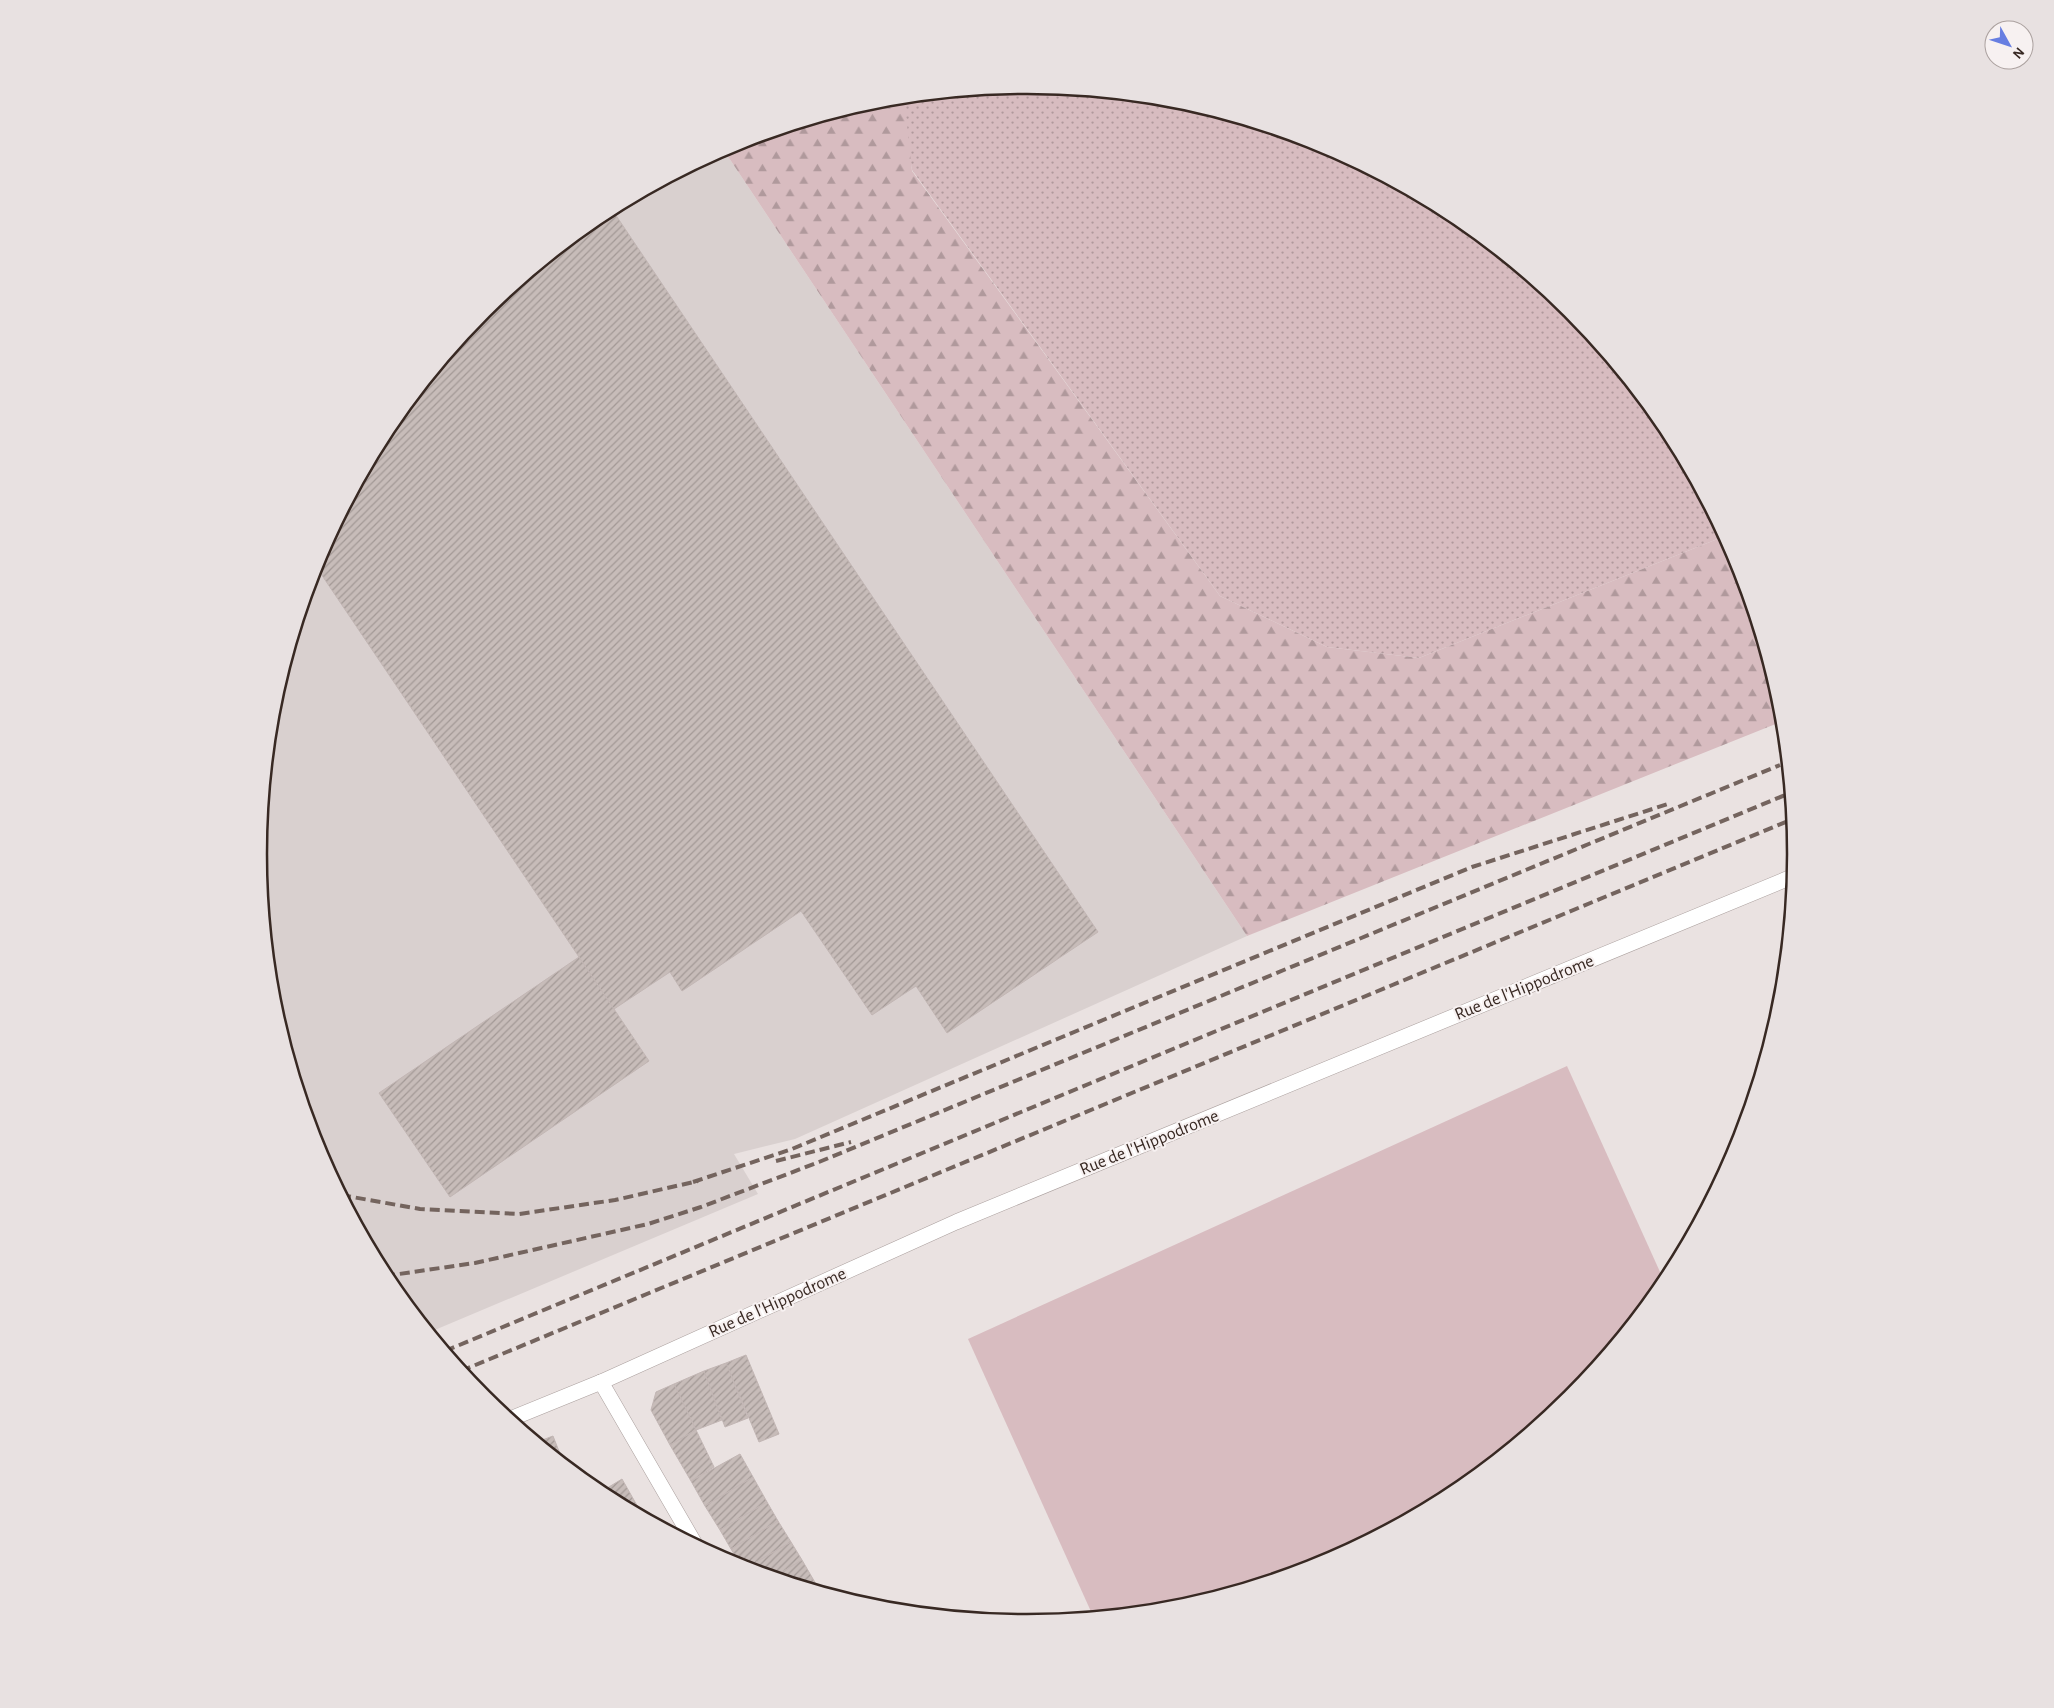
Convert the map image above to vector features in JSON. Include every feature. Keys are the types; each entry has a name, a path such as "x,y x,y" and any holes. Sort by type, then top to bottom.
{"street":[{"name":"Rue de l'Hippodrome","path":"516,1417 600,1382 965,1218 1786,879"},
{"path":"600,1382 690,1535"}],"shaded area":[{"path":"728,156 1247,936 795,1139 734,1154 758,1194 435,1330 395,1276 369,1234 345,1190 325,1145 307,1098 281,1002 268,904 268,804 281,706 307,610 345,518 369,474 395,432 424,391 455,353 489,316 526,282 564,251 605,222 691,172"}],"green space":[{"path":"1027,94 1077,95 1175,108 1271,134 1363,172 1449,222 1490,251 1565,316 1630,391 1659,432 1685,474 1718,539 1419,658 1327,647 1220,596 912,170 901,104 977,95"},
{"path":"905,104 912,171 1220,596 1327,647 1419,658 1718,539 1747,610 1761,657 1776,724 1247,936 728,156 783,134 830,120"},
{"path":"1567,1066 1661,1273 1630,1317 1565,1392 1490,1457 1449,1486 1407,1512 1363,1536 1271,1574 1175,1600 1091,1612 968,1339"}],"building":[{"path":"616,215 1098,932 947,1033 916,986 872,1015 801,911 682,991 670,972 614,1009 321,574 345,518 369,474 395,432 424,391 455,353 489,316 526,282 564,251"},
{"path":"579,957 649,1061 450,1197 379,1093"},
{"path":"746,1355 779,1434 759,1442 726,1363"},
{"path":"726,1363 748,1418 725,1427 704,1371"},
{"path":"704,1371 722,1420 696,1430 674,1384"},
{"path":"674,1384 696,1430 670,1445 651,1410 656,1392"},
{"path":"696,1430 714,1467 691,1481 670,1445"},
{"path":"553,1436 560,1454 543,1440"},
{"path":"740,1454 753,1477 705,1506 691,1481"},
{"path":"753,1477 767,1502 720,1530 705,1506"},
{"path":"622,1479 637,1506 608,1488"},
{"path":"767,1502 778,1521 731,1549 720,1530"},
{"path":"778,1521 791,1542 755,1563 735,1556 731,1549"},
{"path":"791,1542 802,1560 781,1573 755,1563"},
{"path":"802,1560 813,1579 809,1582 781,1573"}],"railway":[{"path":"394,1275 475,1263 648,1224 701,1207 819,1162 1780,765"},
{"path":"450,1349 1785,795"},
{"path":"693,1182 792,1149 1472,867 1671,803"},
{"path":"467,1368 1786,822"},
{"path":"776,1161 851,1142"},
{"path":"348,1196 420,1209 519,1214 615,1200 698,1181"}]}
